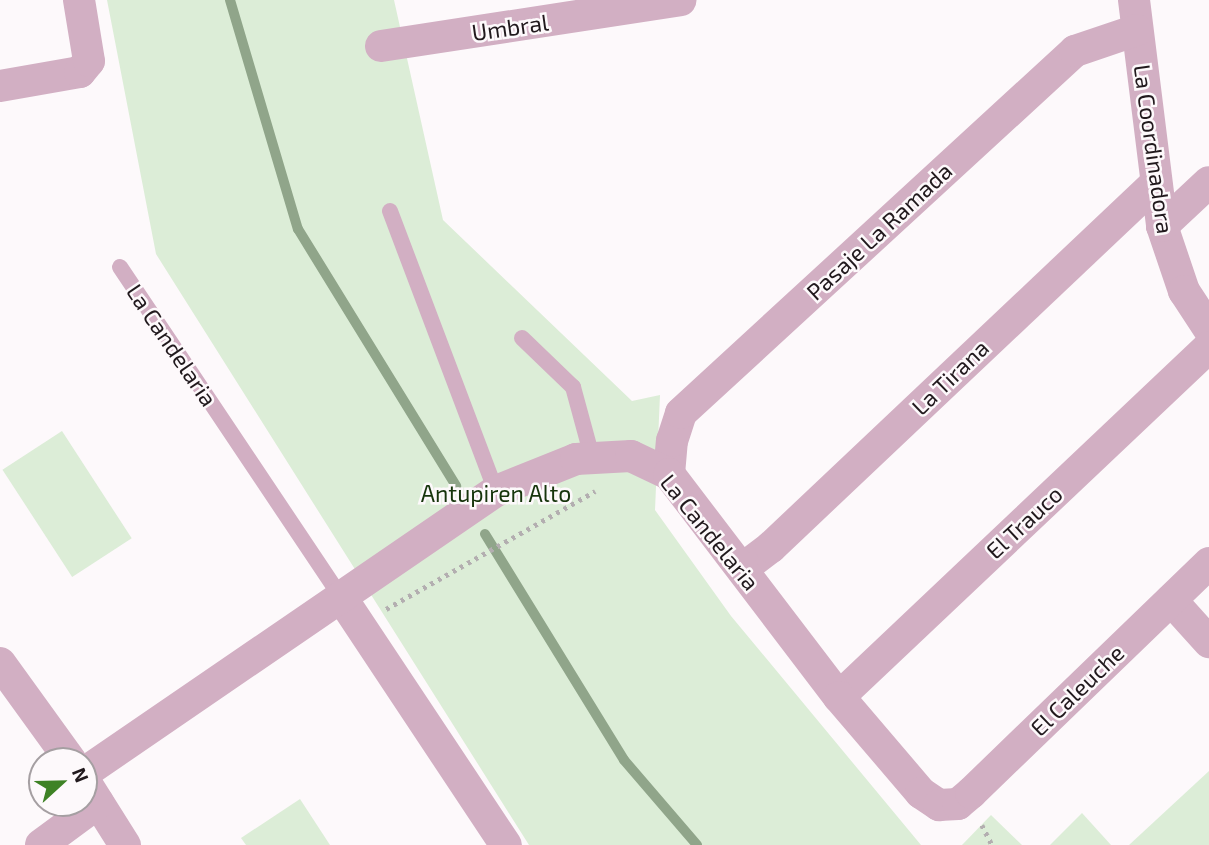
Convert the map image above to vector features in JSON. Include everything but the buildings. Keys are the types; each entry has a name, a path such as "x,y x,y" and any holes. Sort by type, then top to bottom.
{"street":[{"path":"0,86 80,72 89,61 79,0"},
{"name":"Umbral","path":"381,46 618,6 680,0"},
{"name":"La Coordinadora","path":"1135,15 1161,226 1184,291 1209,330"},
{"name":"Pasaje La Ramada","path":"669,474 672,441 681,413 1076,51 1135,15"},
{"path":"1161,226 1209,182"},
{"name":"La Tirana","path":"742,569 771,547 1156,183"},
{"name":"El Trauco","path":"839,697 1209,347"},
{"name":"La Candelaria","path":"98,763 496,491 576,459 631,456 669,474 839,697 921,793 939,805"},
{"name":"El Caleuche","path":"939,805 958,804 971,793 1209,563"},
{"name":"La Candelaria","path":"341,597 506,845"},
{"path":"1171,600 1209,642"},
{"path":"0,663 61,747"},
{"path":"98,802 125,845"},
{"path":"41,845 67,817"}],"lane":[{"path":"390,211 496,491"},
{"name":"La Candelaria","path":"120,267 341,597"},
{"path":"522,338 573,387 592,457"}],"path":[{"path":"383,611 597,490"}],"green space":[{"name":"Antupiren Alto","path":"107,0 394,0 443,220 632,401 660,395 655,510 731,616 921,845 529,845 156,254"},
{"path":"62,431 132,538 72,577 2,470"},
{"path":"1209,771 1209,845 1129,845"},
{"path":"300,799 330,845 246,845 241,838"},
{"path":"1082,813 1111,845 1050,845"},
{"path":"991,815 1022,845 962,845"}],"waterway":[{"path":"230,0 298,229 456,486"},
{"path":"485,534 624,760 697,845"}]}
